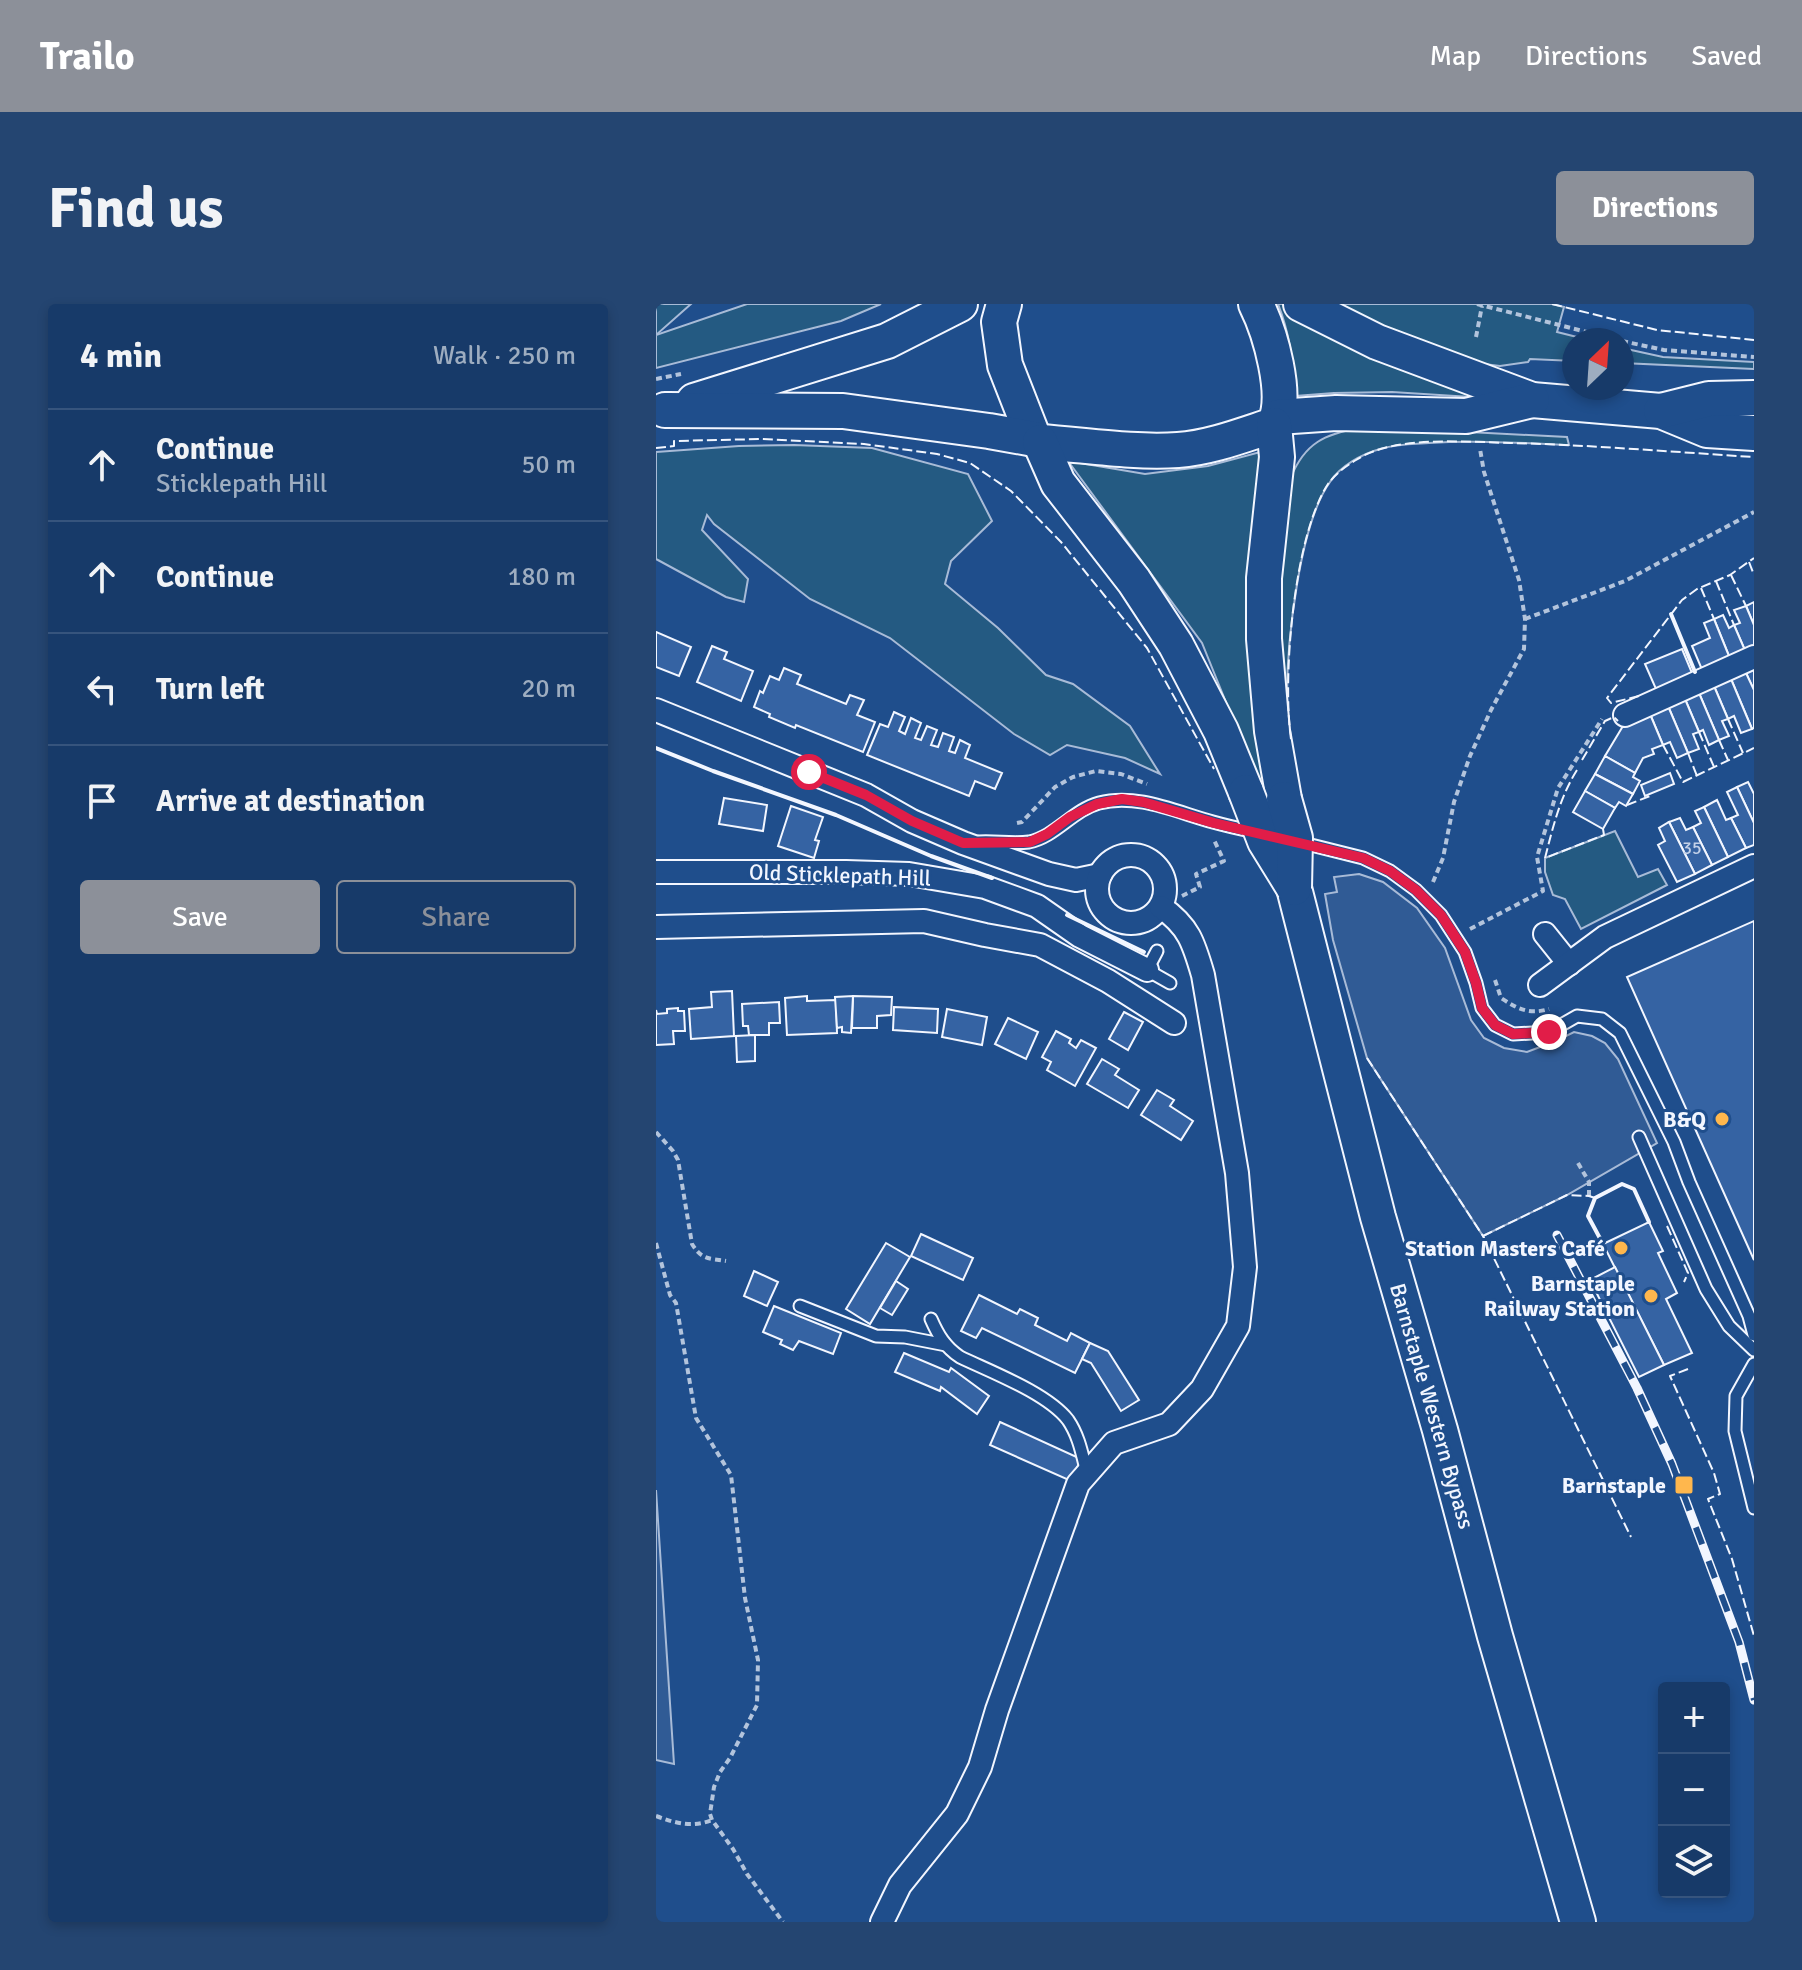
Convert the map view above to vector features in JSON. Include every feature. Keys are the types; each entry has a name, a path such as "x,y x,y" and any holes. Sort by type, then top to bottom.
{"main road":[{"path":"661,411 887,341 960,304"},
{"name":"Barnstaple Western Bypass","path":"1004,304 999,322 1005,365 1058,483 1134,581 1176,645 1221,731 1265,841 1294,888"},
{"name":"Barnstaple Western Bypass","path":"1256,304 1267,325 1279,380 1277,457 1264,578 1264,639 1272,731 1284,799 1295,838 1294,888 1378,1217 1578,1922"},
{"path":"1301,304 1377,342 1532,400 1661,411 1707,430 1754,433"},
{"path":"1661,411 1709,399 1754,398"},
{"path":"661,411 843,411 1037,440 1139,450 1180,450 1212,444 1276,421 1336,413 1466,416 1532,400"}],"street":[{"path":"1625,715 1754,657"},
{"path":"656,710 866,795 912,821 963,843 1049,874 1076,880 1100,875"},
{"path":"882,1922 900,1885 957,1814 980,1767 997,1710 1078,1484 1114,1443 1169,1424 1202,1389 1238,1326 1245,1267 1237,1173 1203,975 1186,929 1168,911 1162,875 1152,862 1142,856 1129,855 1115,858 1104,867 1097,887 1100,903 1115,919 1136,922 1168,911"},
{"path":"1540,985 1605,937 1754,866"},
{"name":"Old Sticklepath Hill","path":"656,872 909,874 985,887 1037,906 1080,936 1152,960"},
{"path":"656,927 924,921 1040,945 1108,981 1174,1023"},
{"path":"1545,934 1569,964"}],"lane":[{"path":"963,843 1030,842 1097,804 1122,799 1363,858 1390,871 1441,915 1465,952 1482,1008 1495,1025 1513,1034 1549,1032 1577,1016 1602,1019 1620,1033 1674,1142 1749,1316 1754,1335"},
{"name":"Old Sticklepath Hill","path":"1152,960 1170,983"},
{"path":"1639,1137 1706,1289 1729,1326 1754,1350"},
{"path":"800,1306 876,1336 905,1337 946,1345"},
{"path":"931,1319 939,1337 960,1357 1030,1391 1060,1411 1079,1442 1087,1474"},
{"path":"1754,1364 1736,1396 1735,1431 1754,1508"}],"path":[{"path":"1476,337 1479,305 1572,328"},
{"path":"1634,343 1664,350 1754,357"},
{"path":"1432,884 1443,858 1454,802 1470,756 1524,649 1525,619 1519,580 1484,472 1480,449"},
{"path":"1525,619 1625,581 1754,512"},
{"path":"1468,930 1543,891 1537,857 1558,788 1607,711 1625,715"},
{"path":"1168,911 1182,895 1200,887 1196,874 1224,861 1214,839 1214,823"},
{"path":"656,1132 678,1160 692,1244 704,1258 726,1261"},
{"path":"1578,1163 1589,1182 1589,1196"},
{"path":"656,1243 670,1295 676,1303 696,1418 731,1475 745,1598 758,1660 757,1705 714,1787 710,1803 712,1820 783,1922"},
{"path":"656,1816 692,1825 712,1820"}],"shaded area":[{"path":"656,304 691,304 656,335"},
{"path":"747,304 881,304 841,321 656,368 656,335"},
{"path":"1278,304 1317,325 1473,392 1471,397 1392,392 1295,396 1291,350"},
{"path":"1335,304 1552,304 1564,307 1557,332 1562,333 1562,360 1530,359 1528,362 1500,366 1417,343"},
{"path":"1634,351 1663,357 1754,362 1754,369 1634,364"},
{"path":"1359,428 1567,437 1569,445 1464,442 1398,445 1359,457 1334,476 1319,501 1310,526 1292,616 1288,710 1292,751 1279,703 1274,609 1291,477 1303,456 1318,442 1336,433"},
{"path":"794,445 872,448 968,474 992,521 951,561 945,584 998,628 1046,675 1073,684 1130,726 1160,774 1125,758 1067,745 1050,755 1014,734 890,638 810,599 714,524 707,515 702,530 748,579 744,602 726,597 656,559 656,452"},
{"path":"1264,451 1273,798 1263,794 1202,643 1068,461 1145,474 1208,466"},
{"path":"1615,831 1638,877 1658,869 1667,885 1581,929 1565,899 1553,895 1545,872 1545,858"},
{"path":"1359,874 1383,882 1417,908 1445,948 1471,1020 1484,1038 1504,1048 1527,1052 1574,1032 1605,1043 1618,1059 1657,1143 1567,1195 1483,1236 1367,1058 1333,940 1325,894 1337,892 1334,877"},
{"path":"656,1490 674,1764 656,1760"}],"building":[{"path":"1754,602 1754,625 1746,606"},
{"path":"1746,606 1754,625 1754,652 1747,655 1734,625 1740,623 1734,610"},
{"path":"1723,615 1729,628 1734,625 1747,655 1731,661 1714,619"},
{"path":"1714,619 1731,661 1703,672 1692,646 1710,638 1704,623"},
{"path":"656,632 691,647 679,676 656,667"},
{"path":"712,646 727,652 724,659 753,671 741,701 697,682"},
{"path":"1682,649 1692,673 1656,689 1645,664"},
{"path":"784,668 801,675 797,684 846,704 850,695 864,700 857,715 875,722 863,752 796,725 795,728 754,707 770,676 779,680"},
{"path":"1754,669 1754,690 1746,673"},
{"path":"1746,673 1754,690 1752,729 1731,679"},
{"path":"1731,679 1752,729 1741,733 1734,716 1728,719 1714,686"},
{"path":"1714,686 1728,719 1722,721 1729,736 1719,740 1699,693"},
{"path":"1699,693 1719,740 1709,745 1703,730 1699,732 1685,699"},
{"path":"1685,699 1699,732 1693,734 1699,749 1688,753 1668,706"},
{"path":"1668,706 1688,753 1677,758 1670,742 1663,745 1650,714"},
{"path":"894,712 905,717 899,731 905,734 911,718 921,723 915,738 921,740 927,726 937,730 931,745 938,747 943,733 954,737 949,751 955,753 960,740 970,745 965,758 1002,773 995,789 975,781 969,796 867,755 880,724 888,727"},
{"path":"1650,714 1663,745 1652,749 1654,754 1643,758 1635,773 1605,756 1623,726"},
{"path":"1605,756 1635,773 1633,777 1640,781 1633,794 1595,774"},
{"path":"1670,773 1674,784 1645,796 1641,785"},
{"path":"1595,774 1633,794 1626,806 1619,802 1615,808 1585,791"},
{"path":"1748,782 1754,794 1754,823 1737,787"},
{"path":"1737,787 1754,823 1754,845 1746,848 1731,818 1738,815 1727,792"},
{"path":"1585,791 1615,808 1603,829 1573,812"},
{"path":"724,798 767,805 763,831 719,824"},
{"path":"1717,800 1726,820 1731,818 1746,848 1728,857 1704,807"},
{"path":"791,806 823,817 815,840 819,841 814,858 778,846"},
{"path":"1704,807 1728,857 1712,865 1693,827 1701,823 1695,811"},
{"path":"1680,818 1686,830 1693,827 1712,865 1695,874 1669,822"},
{"path":"1669,822 1695,874 1677,882 1658,845 1665,841 1659,828"},
{"name":"B&Q","path":"1754,921 1754,1260 1627,977"},
{"path":"732,991 734,1036 691,1039 689,1009 712,1007 711,992"},
{"path":"807,996 807,1001 836,1000 837,1033 787,1035 785,998"},
{"path":"853,996 892,997 891,1015 877,1016 877,1028 852,1028"},
{"path":"853,996 851,1033 842,1032 842,1027 837,1028 835,997"},
{"path":"779,1002 780,1023 769,1023 769,1035 749,1035 748,1026 743,1026 742,1004"},
{"path":"894,1007 938,1009 937,1033 893,1030"},
{"path":"678,1008 678,1011 684,1011 685,1031 673,1031 674,1044 656,1045 656,1010 657,1014"},
{"path":"947,1009 987,1017 982,1045 942,1037"},
{"path":"1124,1012 1143,1022 1128,1050 1109,1039"},
{"path":"1008,1018 1038,1032 1026,1059 995,1044"},
{"path":"1056,1031 1071,1039 1069,1043 1076,1048 1081,1040 1096,1048 1075,1086 1047,1070 1051,1062 1042,1057"},
{"path":"755,1035 755,1061 737,1062 736,1036"},
{"path":"1102,1059 1119,1069 1115,1075 1139,1090 1128,1108 1087,1084"},
{"path":"1157,1090 1174,1100 1170,1106 1193,1121 1181,1140 1141,1115"},
{"name":"Barnstaple Railway Station","path":"1649,1222 1663,1251 1658,1253 1677,1293 1666,1299 1692,1353 1664,1365 1603,1244"},
{"path":"921,1234 973,1258 963,1280 911,1256"},
{"path":"886,1243 910,1257 870,1324 846,1309"},
{"path":"1615,1267 1664,1365 1639,1377 1590,1280"},
{"path":"754,1271 778,1282 767,1306 744,1296"},
{"path":"896,1281 908,1289 892,1315 880,1308"},
{"path":"979,1295 1017,1314 1020,1309 1038,1318 1035,1325 1067,1341 1071,1333 1090,1343 1075,1373 982,1328 976,1338 961,1331"},
{"path":"774,1306 841,1333 833,1354 799,1341 793,1350 780,1344 782,1340 763,1332"},
{"path":"1090,1343 1108,1351 1139,1400 1121,1411 1091,1363 1082,1359"},
{"path":"904,1353 949,1372 951,1368 989,1396 977,1414 941,1387 940,1391 895,1372"},
{"path":"1000,1422 1081,1459 1071,1481 990,1445"}],"railway":[{"path":"1557,1235 1637,1388 1672,1464 1739,1642 1754,1700"}],"fence":[{"path":"1552,304 1657,330 1754,340"},
{"path":"656,448 674,446 674,441 762,439 864,444 937,454 970,463 1011,491 1061,542 1147,648 1214,769"},
{"path":"1291,739 1288,680 1299,571 1316,507 1328,484 1356,460 1372,452 1410,443 1452,441 1754,457"},
{"path":"1639,696 1611,703 1607,698 1682,600 1697,589 1730,575 1754,558"},
{"path":"1749,562 1754,575"},
{"path":"1731,575 1746,606"},
{"path":"1716,581 1734,625"},
{"path":"1701,588 1714,619"},
{"path":"1582,760 1605,721 1614,717 1618,721"},
{"path":"1728,719 1743,753"},
{"path":"1699,732 1714,767"},
{"path":"1719,740 1728,760"},
{"path":"1663,745 1683,782 1754,748"},
{"path":"1688,753 1697,776"},
{"path":"1577,770 1562,802 1545,858 1604,835 1603,829"},
{"path":"1627,805 1650,796"},
{"path":"1367,1058 1483,1236 1631,1537"},
{"path":"1483,1236 1567,1195 1595,1198"},
{"path":"1667,1226 1688,1273 1684,1282"},
{"path":"1688,1369 1670,1376 1714,1473 1720,1494 1708,1499 1732,1559 1754,1636"}],"wall":[{"path":"1671,614 1695,672"},
{"path":"656,748 836,815 931,856 992,878"},
{"path":"1067,915 1144,952"},
{"path":"1603,1244 1588,1216 1595,1198 1622,1184 1634,1189 1649,1222"}],"place":[{"name":"B&Q","path":"1722,1119"},
{"name":"Station Masters Café","path":"1621,1248"},
{"name":"Barnstaple Railway Station","path":"1651,1296"},
{"name":"Barnstaple","path":"1684,1485"}],"route":[{"path":"809,772 866,795 912,821 963,843 1030,842 1097,804 1122,799 1363,858 1390,871 1416,890 1441,915 1465,952 1482,1008 1495,1025 1513,1034 1549,1032"}]}
